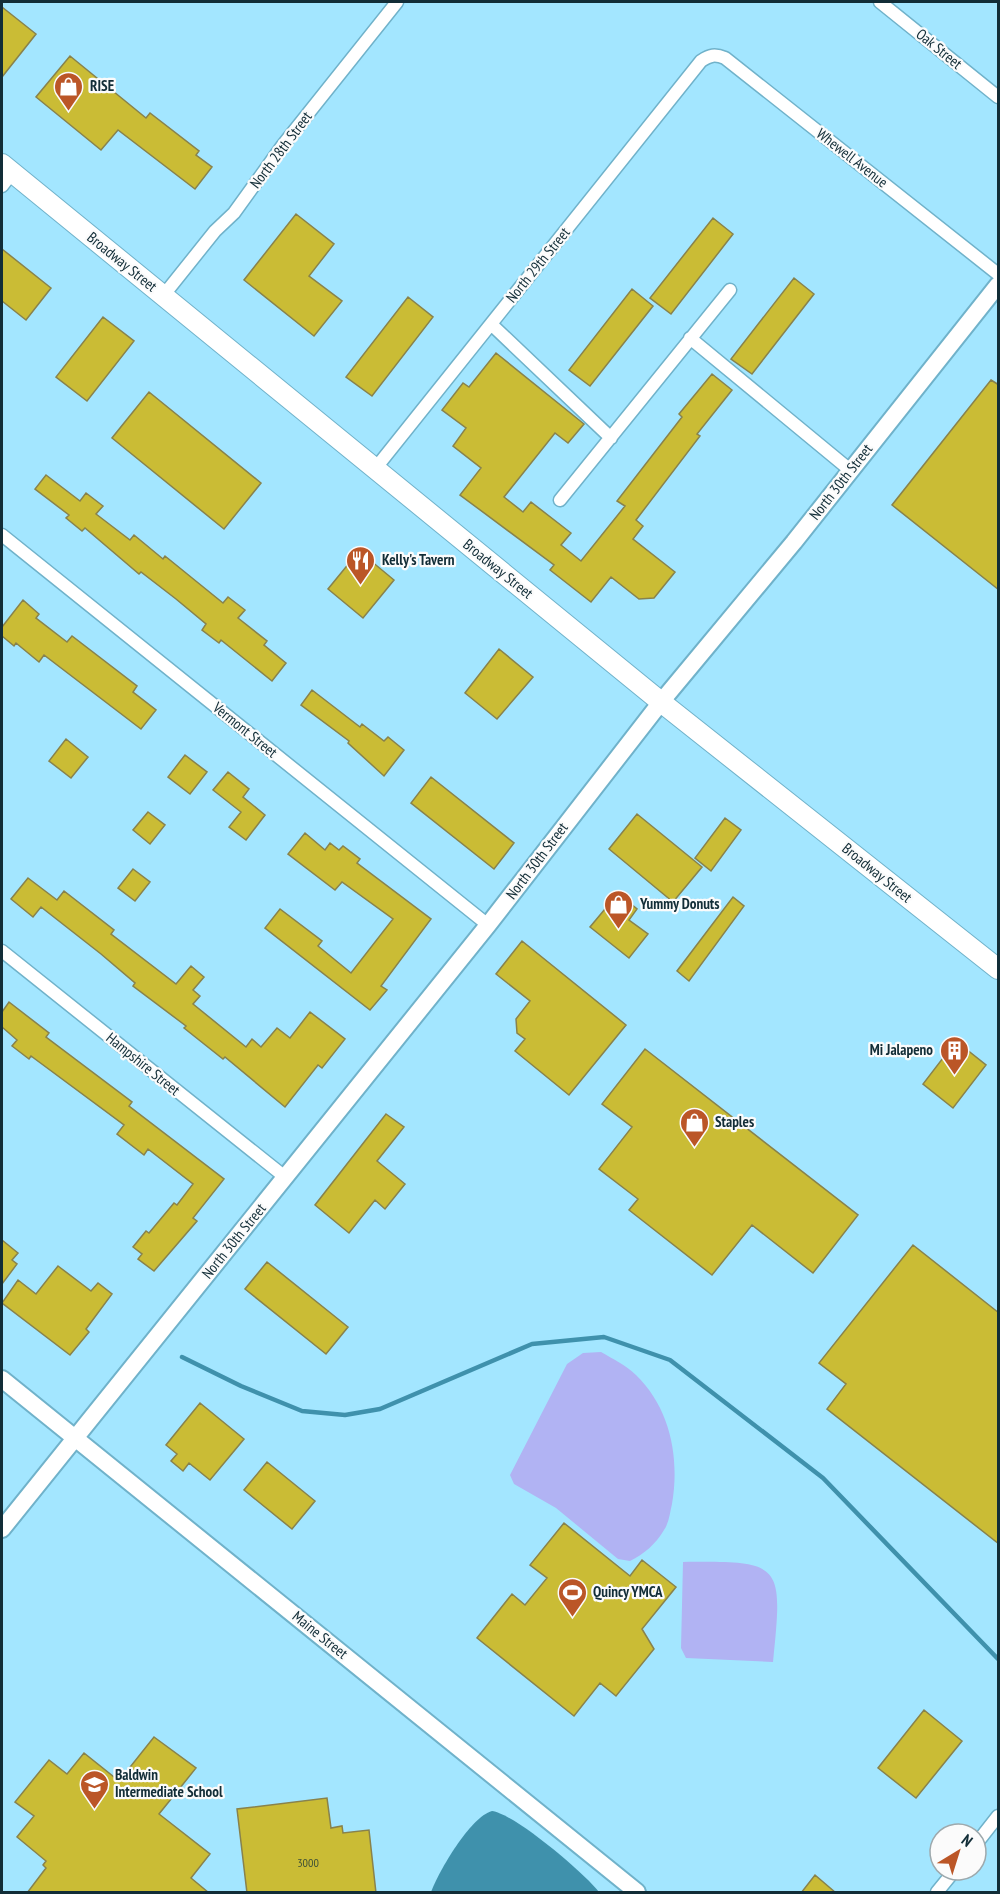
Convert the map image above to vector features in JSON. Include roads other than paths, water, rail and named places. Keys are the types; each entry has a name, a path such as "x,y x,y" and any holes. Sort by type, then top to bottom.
{"main road":[{"name":"Broadway Street","path":"5,174 164,296 661,702 999,969"}],"street":[{"name":"North 28th Street","path":"164,296 215,231 234,213 283,145 397,2"},
{"name":"Oak Street","path":"880,2 999,97"},
{"name":"Whewell Avenue","path":"701,61 717,55 725,58 999,274"},
{"name":"North 29th Street","path":"375,469 701,61"},
{"name":"North 30th Street","path":"2,1529 74,1436 113,1391 488,925 661,702 999,285"},
{"path":"560,500 730,290"},
{"path":"491,324 611,438"},
{"path":"690,338 850,470"},
{"name":"Vermont Street","path":"2,535 488,925"},
{"name":"Hampshire Street","path":"2,951 285,1177"},
{"name":"Maine Street","path":"2,1379 637,1893"},
{"path":"988,1829 999,1816"}],"waterway":[{"path":"182,1357 241,1386 302,1411 345,1415 380,1409 532,1344 604,1337 670,1360 823,1478 998,1659"}],"place":[{"name":"RISE","path":"69,112"},
{"name":"Kelly's Tavern","path":"361,586"},
{"name":"Yummy Donuts","path":"619,930"},
{"name":"Mi Jalapeno","path":"954,1076"},
{"name":"Staples","path":"694,1148"},
{"name":"Quincy YMCA","path":"572,1618"},
{"name":"Baldwin Intermediate School","path":"94,1810"}]}
